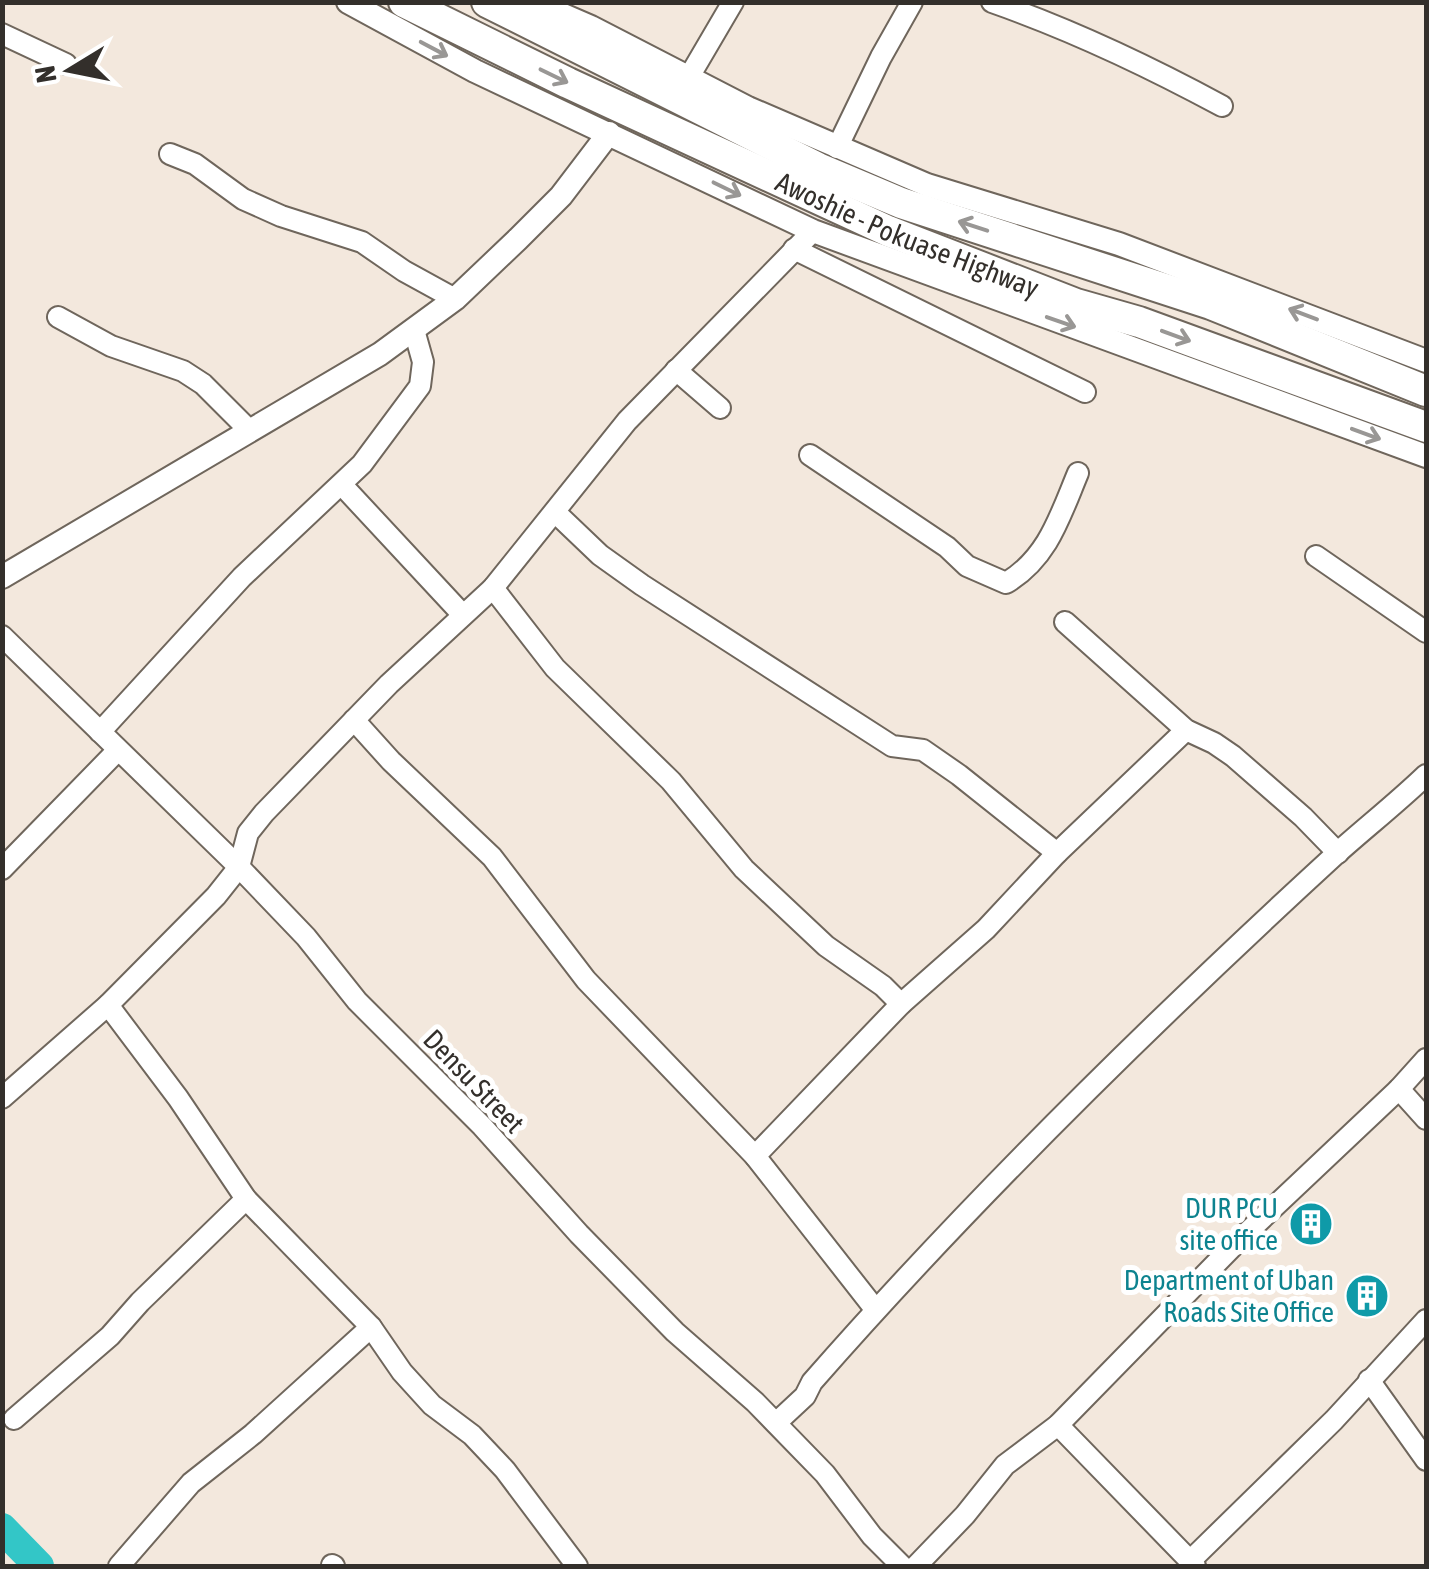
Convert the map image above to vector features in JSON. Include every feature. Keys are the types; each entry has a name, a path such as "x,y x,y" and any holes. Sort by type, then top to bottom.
{"main road":[{"name":"Awoshie - Pokuase Highway","path":"404,2 856,218 1076,304 1138,322 1426,427"},
{"name":"Awoshie - Pokuase Highway","path":"486,2 802,160 901,203 1192,298 1426,391"},
{"path":"1282,374 1292,337"}],"street":[{"path":"348,2 475,71 812,231 1426,456"},
{"path":"533,2 837,148 927,186 1118,244 1426,362"},
{"path":"689,78 733,2"},
{"path":"837,148 912,2"},
{"path":"992,2 1157,71 1222,106"},
{"path":"2,34 66,64"},
{"path":"2,577 380,354 414,330 455,298 561,196 609,133"},
{"path":"170,154 195,164 243,199 280,216 362,242 404,271 455,298"},
{"path":"2,1098 108,1006 216,896 239,867 248,833 354,720 493,588 628,421 812,231"},
{"path":"794,249 1084,392"},
{"path":"58,316 111,346 183,371 203,384 248,429"},
{"path":"100,732 242,577 342,485 420,386 423,362 414,330"},
{"path":"676,370 720,408"},
{"path":"810,455 947,547 967,566 1006,583 1019,575 1051,539 1078,473"},
{"path":"342,485 462,614"},
{"path":"556,513 600,555 642,585 892,746 923,750 1057,853"},
{"path":"1316,556 1426,632"},
{"path":"493,588 555,668 670,781 744,869 826,946 901,1004"},
{"path":"1064,622 1186,730 1234,756 1338,853"},
{"name":"Densu Street","path":"2,636 239,867 306,937 358,1001 482,1126 579,1234 825,1474 872,1536 902,1566"},
{"path":"354,720 391,762 492,857 586,980 756,1156 875,1309"},
{"path":"756,1156 901,1004 986,929 1057,853 1186,730"},
{"path":"2,869 118,750"},
{"path":"776,1424 805,1396 812,1382 875,1309 1096,1082 1426,775"},
{"path":"108,1006 170,1086 246,1200 371,1327 432,1406 472,1435 505,1470 577,1566"},
{"path":"916,1566 1006,1465 1058,1425 1237,1242 1426,1059"},
{"path":"1399,1089 1426,1119"},
{"path":"14,1419 110,1336 246,1200"},
{"path":"1058,1425 1192,1564 1426,1320"},
{"path":"119,1566 191,1483 253,1434 371,1327"},
{"path":"1369,1380 1426,1460"}],"waterway":[{"path":"2,1528 39,1566"}],"place":[{"name":"DUR PCU site office","path":"1311,1224"},
{"name":"Department of Uban Roads Site Office","path":"1367,1296"}]}
